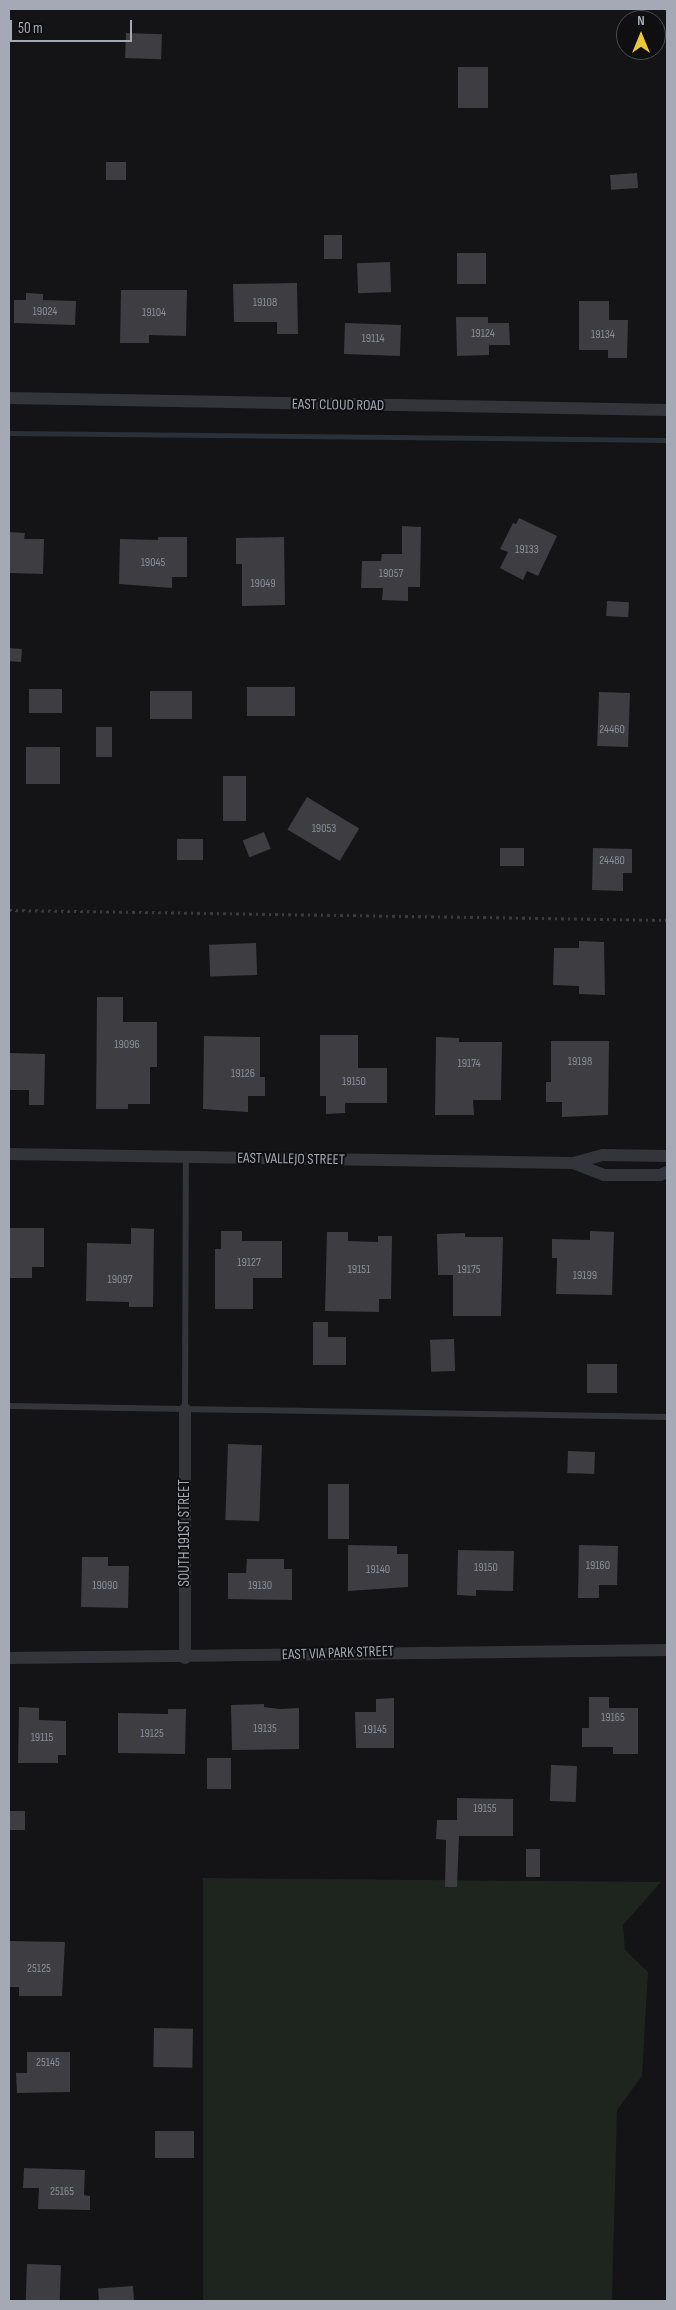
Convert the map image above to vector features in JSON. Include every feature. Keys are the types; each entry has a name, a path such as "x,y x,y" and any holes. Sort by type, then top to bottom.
{"street":[{"name":"EAST CLOUD ROAD","path":"9,398 667,410"},
{"name":"EAST VALLEJO STREET","path":"9,1154 574,1163 603,1155 667,1156"},
{"name":"EAST VALLEJO STREET","path":"574,1163 604,1175 660,1175 667,1172"},
{"name":"SOUTH 191ST STREET","path":"184,1409 185,1658"},
{"name":"EAST VIA PARK STREET","path":"9,1658 185,1658 372,1651 667,1650"}],"lane":[{"path":"184,1409 186,1157"},
{"path":"9,1406 667,1417"}],"path":[{"path":"9,910 667,920"}],"shaded area":[{"path":"203,1878 661,1882 623,1925 625,1950 648,1972 642,2076 617,2110 612,2301 203,2301"}],"building":[{"path":"126,33 162,34 161,59 125,58"},
{"path":"458,67 488,67 488,108 458,108"},
{"path":"106,162 126,162 126,180 106,180"},
{"path":"637,173 638,188 611,190 610,175"},
{"path":"324,235 342,235 342,259 324,259"},
{"path":"457,253 486,253 486,284 457,284"},
{"path":"390,262 391,292 358,293 357,263"},
{"path":"297,283 298,334 277,334 277,322 234,322 233,284"},
{"path":"121,290 187,290 186,336 149,335 149,343 120,343"},
{"path":"26,293 43,294 43,300 76,301 75,325 14,323 14,300 26,300"},
{"path":"579,301 609,301 609,320 628,320 627,358 608,358 608,350 579,350"},
{"path":"456,317 488,317 488,323 509,323 510,345 489,345 489,355 457,356"},
{"path":"345,323 401,325 400,356 344,354"},
{"path":"519,518 557,536 538,576 527,571 523,580 500,568 508,552 500,549 513,523 516,524"},
{"path":"402,526 421,527 420,587 408,587 408,601 382,600 383,588 361,588 362,561 381,561 382,554 402,554"},
{"path":"9,532 25,533 24,539 44,539 43,574 9,573"},
{"path":"158,537 187,537 187,577 172,577 172,588 119,584 120,539 158,540"},
{"path":"284,537 285,605 242,606 242,564 236,564 236,538"},
{"path":"607,601 629,602 628,617 606,616"},
{"path":"9,648 22,649 21,662 9,661"},
{"path":"247,687 295,687 295,716 247,716"},
{"path":"29,689 62,689 62,713 29,713"},
{"path":"150,691 192,691 192,719 150,719"},
{"path":"599,692 630,693 628,747 597,746"},
{"path":"96,727 112,727 112,757 96,757"},
{"path":"26,747 60,747 60,784 26,784"},
{"path":"223,776 246,776 246,821 223,821"},
{"path":"307,797 359,828 340,861 287,830"},
{"path":"264,832 271,849 249,857 243,841"},
{"path":"177,839 203,839 203,860 177,860"},
{"path":"500,848 524,848 524,866 500,866"},
{"path":"593,848 632,849 632,873 623,873 623,891 592,890"},
{"path":"579,941 604,942 605,995 579,994 579,986 553,985 554,948 579,948"},
{"path":"256,943 257,975 210,977 209,945"},
{"path":"97,997 123,997 123,1022 157,1022 157,1067 150,1067 150,1104 128,1104 128,1109 96,1109"},
{"path":"320,1035 358,1035 358,1068 387,1068 387,1103 345,1103 345,1113 326,1114 326,1096 320,1096"},
{"path":"204,1036 260,1037 260,1077 265,1077 265,1096 248,1096 248,1112 203,1109"},
{"path":"436,1037 459,1038 459,1042 502,1042 501,1100 473,1100 474,1115 435,1115"},
{"path":"551,1041 609,1041 608,1115 562,1117 562,1102 546,1102 546,1082 551,1082"},
{"path":"9,1053 45,1054 44,1105 29,1105 29,1090 9,1090"},
{"path":"9,1228 44,1228 44,1267 32,1267 32,1278 9,1278"},
{"path":"131,1228 154,1229 153,1307 129,1307 129,1302 86,1301 87,1243 131,1244"},
{"path":"221,1231 242,1231 242,1241 282,1241 282,1278 253,1278 253,1309 215,1309 215,1249 221,1249"},
{"path":"590,1231 614,1232 612,1295 556,1294 557,1258 552,1258 552,1239 590,1240"},
{"path":"327,1232 348,1232 348,1241 378,1242 378,1236 392,1236 391,1299 379,1299 379,1312 325,1311"},
{"path":"465,1233 465,1237 503,1237 501,1316 453,1316 453,1275 438,1275 437,1234"},
{"path":"313,1322 328,1322 328,1337 346,1337 346,1365 313,1365"},
{"path":"454,1339 455,1371 431,1372 430,1340"},
{"path":"587,1364 617,1364 617,1393 587,1393"},
{"path":"228,1444 262,1445 259,1521 225,1520"},
{"path":"568,1451 595,1452 594,1474 567,1473"},
{"path":"328,1484 349,1484 349,1539 328,1539"},
{"path":"348,1545 397,1546 397,1554 408,1554 408,1587 348,1591"},
{"path":"579,1545 618,1546 617,1585 599,1585 599,1598 578,1598"},
{"path":"458,1550 514,1551 513,1591 476,1590 476,1596 457,1595"},
{"path":"82,1557 108,1557 108,1566 129,1566 128,1608 81,1607"},
{"path":"247,1559 284,1559 284,1569 292,1569 292,1600 228,1599 228,1573 246,1573"},
{"path":"589,1697 609,1697 609,1708 638,1708 638,1754 613,1754 613,1747 582,1747 582,1728 589,1728"},
{"path":"394,1698 394,1748 356,1748 355,1712 376,1712 376,1699"},
{"path":"264,1704 264,1707 279,1709 299,1708 299,1749 232,1750 231,1705"},
{"path":"19,1707 39,1708 39,1720 66,1721 66,1755 58,1755 58,1763 18,1763"},
{"path":"168,1709 186,1709 185,1754 118,1753 118,1713 168,1714"},
{"path":"207,1758 231,1758 231,1789 207,1789"},
{"path":"551,1765 577,1766 576,1802 550,1801"},
{"path":"457,1798 513,1799 513,1836 459,1836 457,1887 445,1887 446,1840 436,1839 437,1820 457,1820"},
{"path":"9,1811 25,1811 25,1830 9,1830"},
{"path":"526,1849 540,1849 540,1877 526,1877"},
{"path":"9,1941 65,1942 62,1996 19,1996 19,1987 10,1987"},
{"path":"154,2028 193,2029 192,2068 153,2067"},
{"path":"27,2052 70,2052 70,2092 17,2093 16,2073 27,2073"},
{"path":"155,2131 194,2131 194,2158 155,2158"},
{"path":"24,2168 85,2170 84,2195 90,2196 90,2210 38,2209 39,2188 23,2188"},
{"path":"27,2264 61,2265 60,2301 26,2301"},
{"path":"133,2286 134,2301 99,2301 98,2288"}],"waterway":[{"path":"9,433 667,440"}]}
